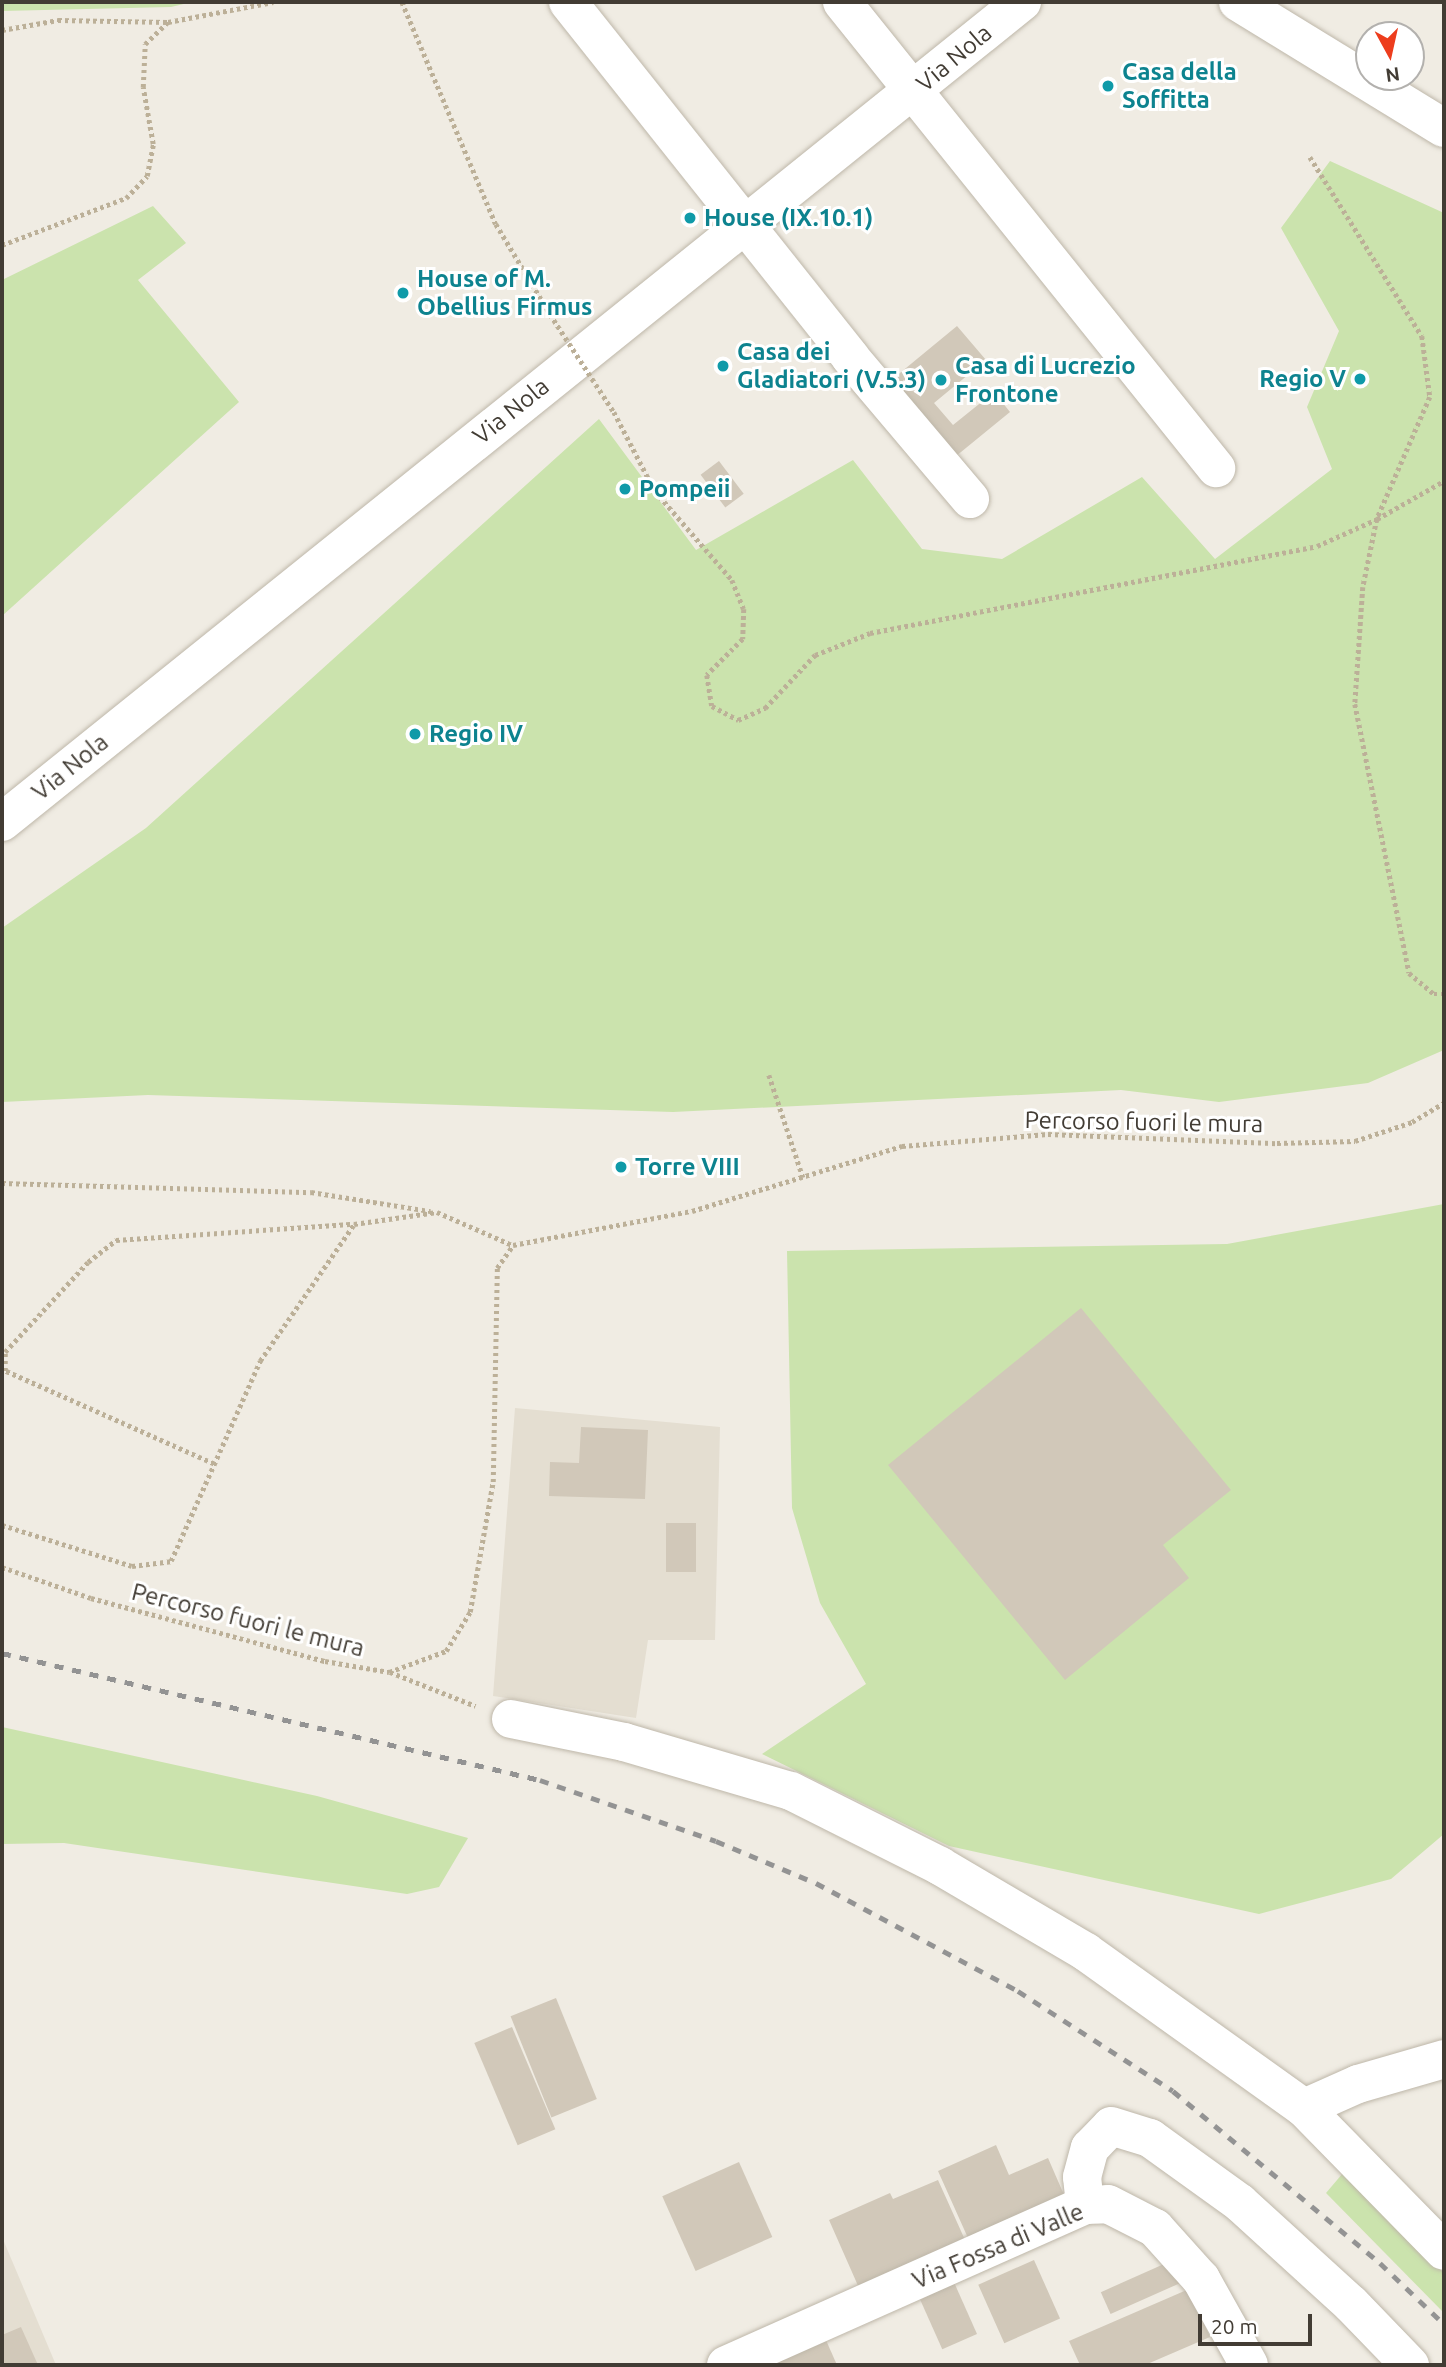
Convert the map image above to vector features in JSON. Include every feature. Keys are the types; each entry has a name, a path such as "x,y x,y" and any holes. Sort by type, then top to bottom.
{"street":[{"path":"568,2 746,222 850,357 970,499"},
{"path":"842,2 1216,468"},
{"name":"Via Nola","path":"2,822 1022,2"},
{"path":"1238,2 1444,128"},
{"path":"511,1719 624,1742 791,1791 940,1866 1086,1952 1304,2108 1444,2251"},
{"path":"1304,2108 1358,2084 1444,2059"},
{"path":"1086,2205 1082,2176 1090,2148 1111,2126 1150,2138 1240,2203 1351,2304 1410,2365"},
{"name":"Via Fossa di Valle","path":"726,2365 1086,2205 1108,2204 1155,2228 1201,2279 1249,2365"}],"path":[{"path":"2,30 58,20 169,22 272,2"},
{"path":"402,2 496,224 550,314 614,412 655,491 732,580 744,609 743,639 707,675 712,706 738,720 765,708 814,655 870,633 1317,546 1377,519 1444,481"},
{"path":"2,245 126,198 147,176 153,144 143,87 145,44 169,22"},
{"path":"1310,157 1422,336 1430,397 1377,519 1363,587 1355,704 1409,973 1434,994 1444,993"},
{"path":"769,1075 803,1177"},
{"name":"Percorso fuori le mura","path":"2,1567 117,1605 326,1661 389,1672 446,1651 470,1612 493,1482 497,1268 513,1245 692,1211 902,1146 1048,1134 1277,1143 1355,1141 1412,1122 1444,1102"},
{"path":"2,1183 311,1192 437,1212 513,1245"},
{"path":"214,1464 5,1371 5,1352 88,1262 116,1240 354,1224 437,1212"},
{"name":"Percorso fuori le mura","path":"2,1525 132,1566 172,1561 260,1362 354,1224"},
{"path":"389,1672 511,1719"}],"shaded area":[{"path":"515,1408 720,1427 715,1640 648,1640 636,1718 493,1696"},
{"path":"2,2237 56,2365 2,2365"}],"green space":[{"path":"2,2 192,2 171,7 2,11"},
{"path":"1330,161 1444,213 1444,1050 1368,1083 1219,1102 1121,1090 673,1112 148,1095 2,1102 2,928 146,828 599,419 696,550 853,460 922,549 1002,559 1142,477 1215,559 1332,469 1307,407 1339,331 1281,228"},
{"path":"153,206 186,243 138,280 239,402 2,616 2,280"},
{"path":"1444,1204 1444,1834 1391,1879 1259,1914 949,1846 762,1754 866,1684 820,1603 792,1508 787,1251 1227,1244"},
{"path":"2,1727 317,1796 468,1838 439,1887 407,1894 64,1843 2,1844"},
{"path":"1343,2173 1444,2273 1444,2313 1326,2193"}],"building":[{"path":"957,326 986,360 934,403 953,425 994,392 1010,412 950,461 889,382"},
{"path":"719,461 744,494 725,508 701,475"},
{"path":"1081,1308 1231,1490 1163,1545 1189,1578 1065,1680 888,1465"},
{"path":"581,1427 648,1430 645,1499 549,1496 550,1462 579,1463"},
{"path":"666,1523 696,1523 696,1572 666,1572"},
{"path":"556,1998 597,2099 551,2117 511,2016"},
{"path":"512,2027 555,2129 518,2145 474,2043"},
{"path":"996,2145 1009,2175 1048,2158 1068,2204 972,2247 938,2171"},
{"path":"739,2162 772,2237 696,2271 662,2196"},
{"path":"938,2180 970,2251 863,2297 829,2220 890,2193 893,2199"},
{"path":"1034,2260 1060,2318 1004,2343 978,2285"},
{"path":"1173,2260 1183,2282 1111,2314 1101,2292"},
{"path":"953,2280 977,2334 942,2349 918,2295"},
{"path":"1189,2289 1210,2337 1145,2365 1080,2365 1069,2341"},
{"path":"21,2327 38,2365 4,2365 2,2335"},
{"path":"825,2338 837,2365 762,2365"}],"railway":[{"path":"2,1653 540,1780 716,1841 816,1883 1018,1991 1173,2091 1380,2263 1444,2324"}],"place":[{"name":"Casa della Soffitta","path":"1108,86"},
{"name":"House (IX.10.1)","path":"690,218"},
{"name":"House of M. Obellius Firmus","path":"403,293"},
{"name":"Casa dei Gladiatori (V.5.3)","path":"723,366"},
{"name":"Regio V","path":"1360,379"},
{"name":"Casa di Lucrezio Frontone","path":"941,380"},
{"name":"Pompeii","path":"625,489"},
{"name":"Regio IV","path":"415,734"},
{"name":"Torre VIII","path":"621,1167"}]}
